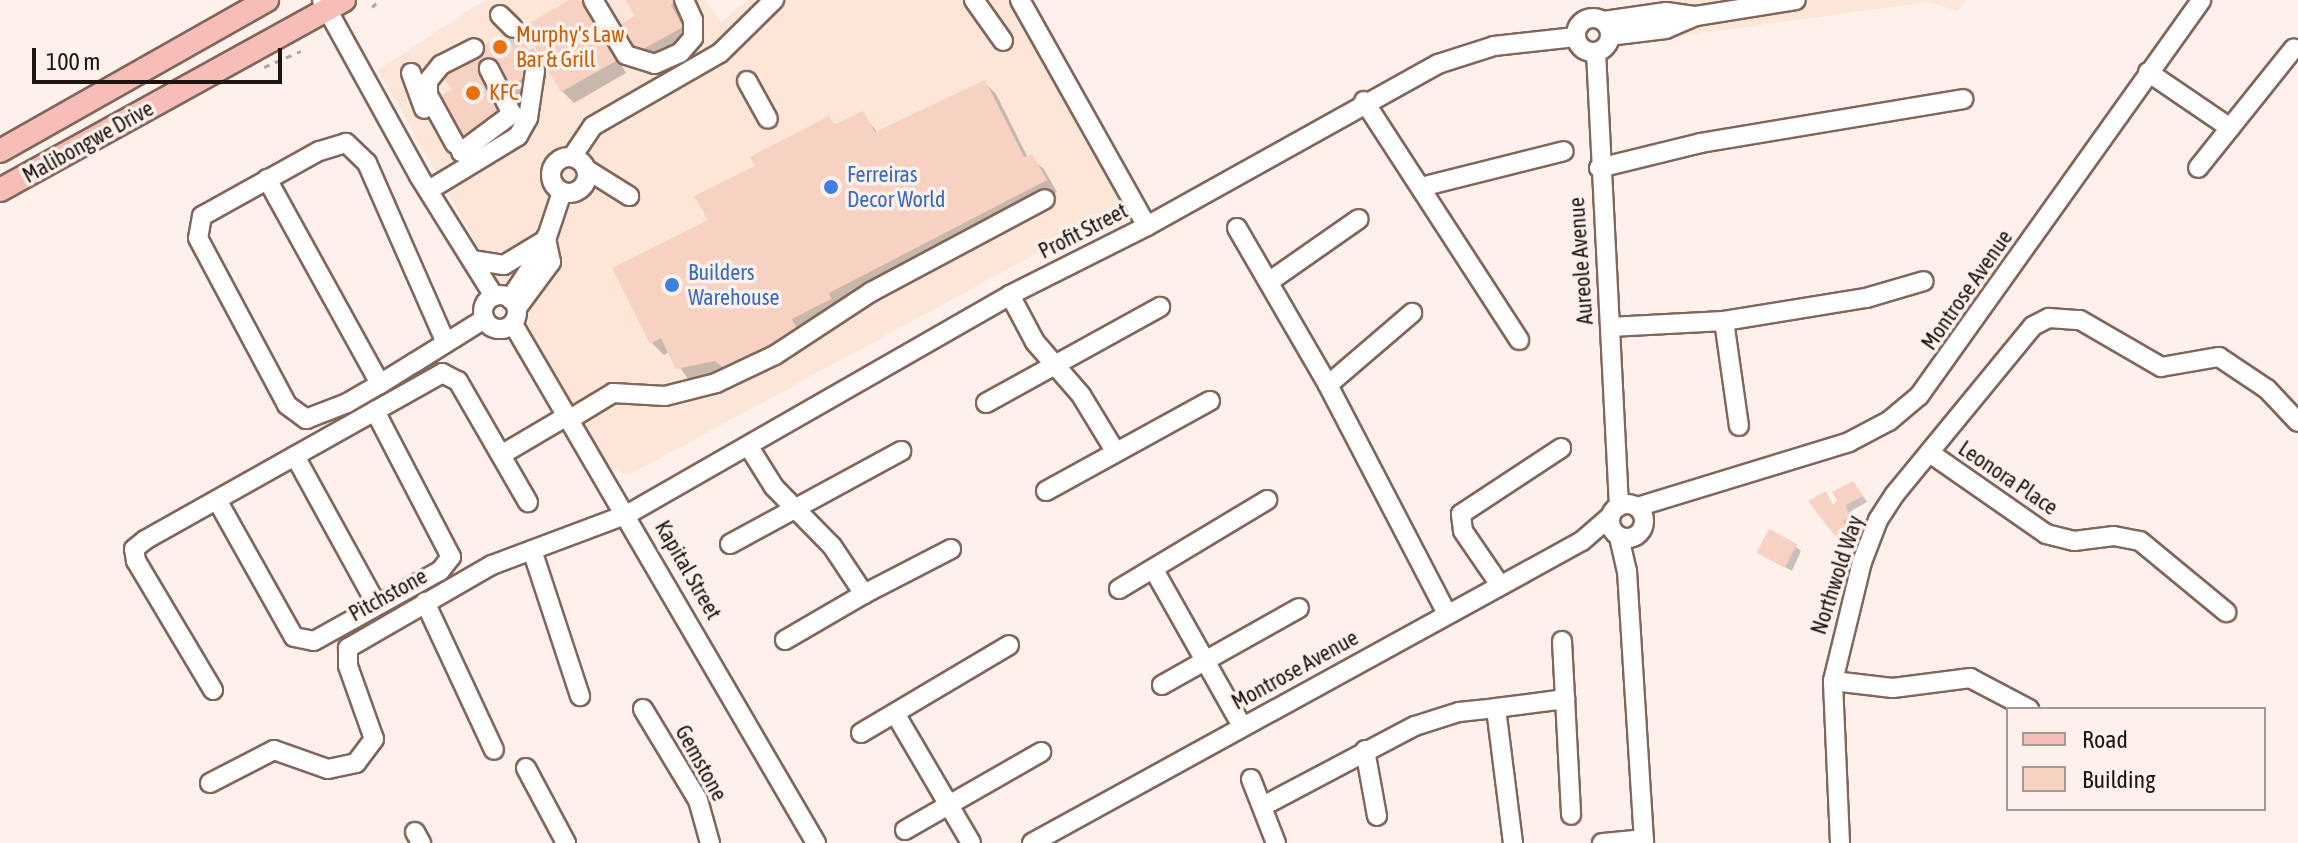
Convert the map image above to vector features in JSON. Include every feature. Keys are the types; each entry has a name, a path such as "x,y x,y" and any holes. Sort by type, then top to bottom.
{"main road":[{"name":"Malibongwe Drive","path":"0,151 267,0"},
{"name":"Malibongwe Drive","path":"0,190 331,3"}],"street":[{"path":"593,0 626,55 655,64 680,53 693,38 693,20 684,0"},
{"path":"562,192 583,187 579,163 593,126 720,53 774,0"},
{"path":"974,0 1003,41"},
{"path":"1020,0 1147,226"},
{"path":"1598,19 1596,52 1580,46 1576,37 1579,25 1598,19 1666,12 1696,16 1796,0"},
{"name":"Montrose Avenue","path":"1032,843 1582,541 1686,496 1849,442 1889,421 1919,396 2197,2"},
{"name":"Kapital Street","path":"331,3 429,190 472,260 508,307 816,843"},
{"name":"Profit Street","path":"628,514 1010,295 1147,226 1364,101 1438,64 1494,46 1576,37"},
{"path":"462,153 428,95 428,81 441,65 474,48"},
{"path":"2198,168 2294,48"},
{"name":"Aureole Avenue","path":"1596,52 1599,168 1619,467 1626,521 1644,841"},
{"path":"429,190 462,153 512,114 489,69"},
{"path":"462,153 523,129 535,71"},
{"path":"2148,72 2230,128"},
{"path":"411,73 437,136 462,153"},
{"path":"747,81 768,119"},
{"path":"1599,168 1701,143 1963,99"},
{"path":"1364,101 1519,340"},
{"path":"450,341 367,163 355,148 332,145 206,211 197,232 281,394 295,413 315,419 380,384 450,341 484,319"},
{"path":"1421,187 1564,151"},
{"path":"562,192 552,183 551,172 561,159 579,163 629,196"},
{"path":"267,179 380,384"},
{"path":"484,319 497,329 547,237 562,192"},
{"path":"501,455 613,393 665,396 716,383 775,355 871,292 1045,199"},
{"path":"1270,281 1359,219"},
{"path":"1237,228 1328,385 1447,614"},
{"path":"472,260 513,262 547,237"},
{"path":"1610,327 1724,321 1866,298 1924,281"},
{"path":"1010,295 1055,366 1081,395 1115,451"},
{"path":"484,319 485,303 508,307"},
{"path":"986,403 1160,307"},
{"path":"1328,385 1412,313"},
{"name":"Northwold Way","path":"1840,843 1833,681 1852,592 1878,520 2033,326 2049,318 2080,320 2161,367 2219,357 2267,389 2298,422"},
{"path":"1724,321 1739,426"},
{"path":"213,690 133,553 139,544 446,372 458,381 528,502"},
{"path":"1046,491 1210,401"},
{"path":"217,500 299,642 314,641 440,571 451,557 375,411"},
{"path":"749,447 795,509 832,546 864,594"},
{"path":"1500,585 1463,531 1461,514 1561,448"},
{"path":"730,544 901,451"},
{"name":"Leonora Place","path":"1930,453 2046,534 2074,541 2114,536 2140,541 2226,612"},
{"path":"295,456 377,605"},
{"path":"1119,589 1267,500"},
{"name":"Pitchstone","path":"210,783 274,750 328,769 356,763 374,739 348,666 348,648 492,565 628,514"},
{"path":"785,640 951,549"},
{"path":"532,550 580,696"},
{"path":"1154,570 1242,726"},
{"path":"425,602 494,750"},
{"path":"1162,685 1299,608"},
{"path":"1562,641 1571,815"},
{"path":"861,733 896,715 1009,645"},
{"path":"1833,681 1893,688 1970,678 2025,707"},
{"path":"1263,806 1415,726 1459,712 1565,699"},
{"path":"1496,708 1513,843"},
{"name":"Gemstone","path":"643,709 698,800 710,843"},
{"path":"896,715 971,843"},
{"path":"1365,750 1377,816"},
{"path":"905,830 1041,752"},
{"path":"526,768 566,843"},
{"path":"1251,779 1276,843"},
{"path":"1602,843 1644,841"}],"path":[{"path":"372,7 380,0"}],"shaded area":[{"path":"485,0 705,0 721,23 747,0 1033,0 1141,197 629,475 602,466 378,70"},
{"path":"1658,0 1965,0 1958,11 1927,2 1660,39"}],"building":[{"path":"569,0 581,0 616,61 561,92 523,27"},
{"path":"626,0 676,0 671,5 683,27 634,54 612,29 635,16"},
{"name":"KFC","path":"515,27 540,68 507,88 511,115 463,141 441,96 452,89 438,72"},
{"path":"985,80 1024,157 1032,154 1047,180 829,293 831,299 792,319 798,331 724,368 715,361 676,369 661,338 650,344 612,268 708,220 694,196 755,166 750,157 829,116 834,125 863,111 875,132"},
{"path":"1853,481 1863,496 1846,505 1849,517 1843,521 1847,528 1835,536 1808,501 1826,491 1833,505 1837,500 1832,492"},
{"path":"1769,529 1797,544 1785,568 1756,553"}],"tunnel":[{"path":"513,28 535,71"}],"place":[{"name":"Murphy's Law Bar & Grill","path":"500,47"},
{"name":"KFC","path":"473,93"},
{"name":"Ferreiras Decor World","path":"831,187"},
{"name":"Builders Warehouse","path":"672,285"}]}
